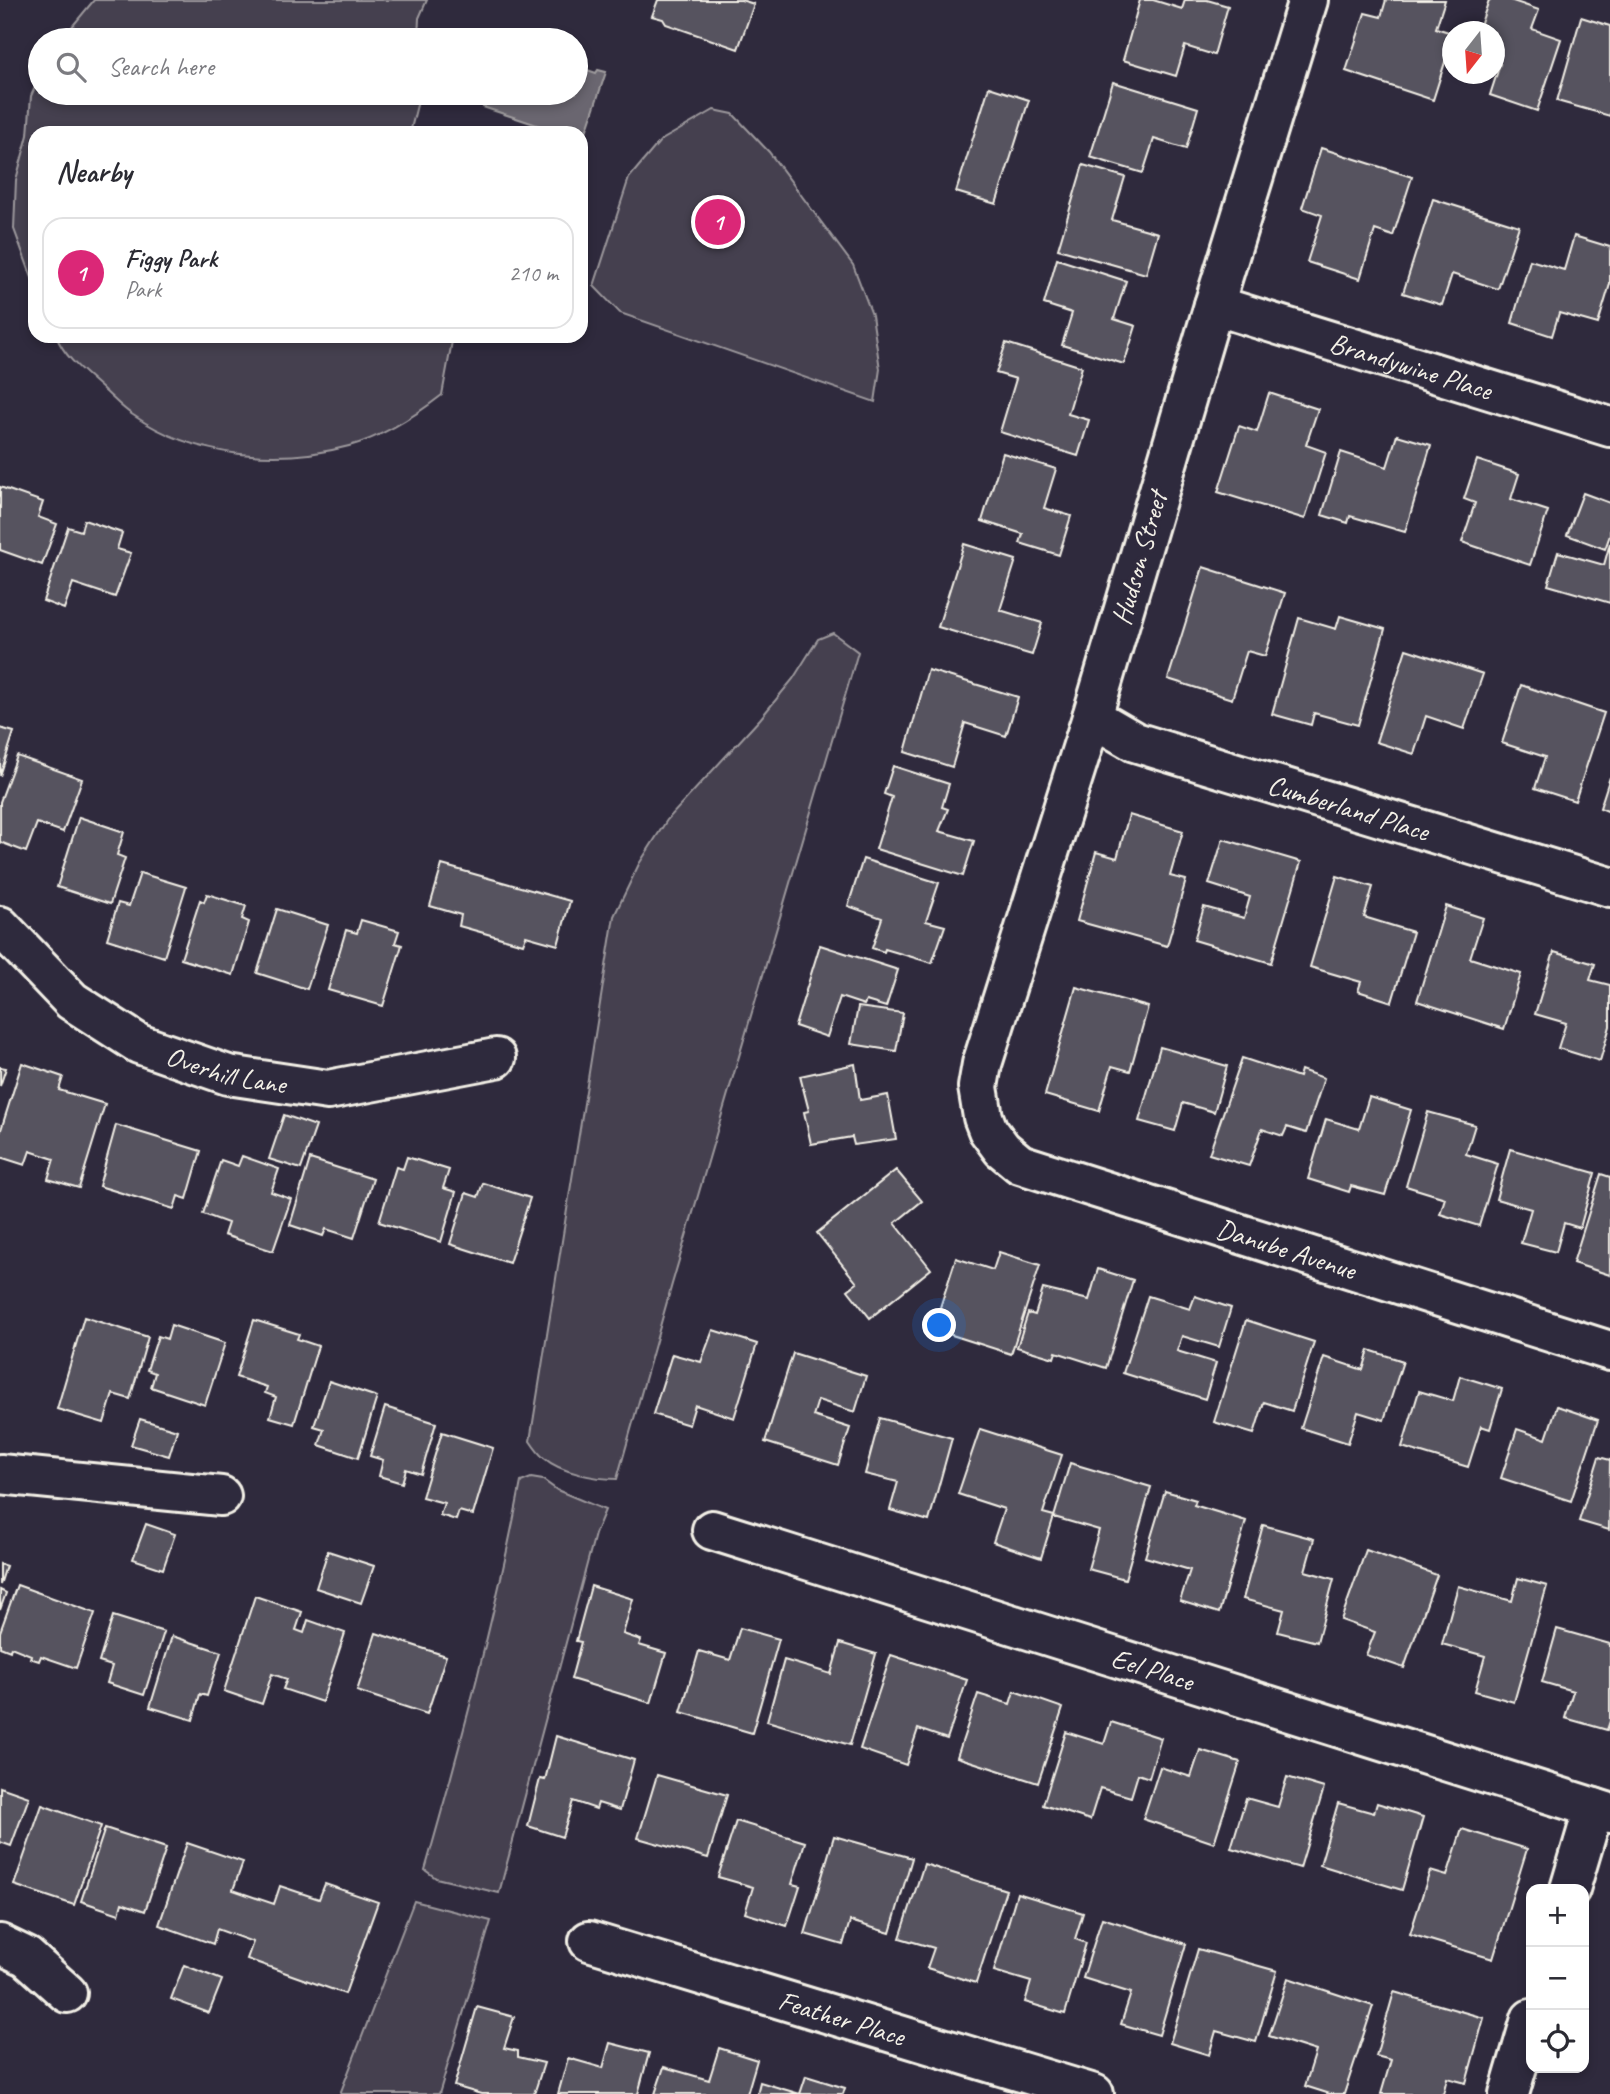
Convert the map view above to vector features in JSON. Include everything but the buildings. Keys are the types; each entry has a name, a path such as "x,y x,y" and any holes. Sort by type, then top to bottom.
{"street":[{"name":"Hudson Street","path":"983,1117 978,1087 982,1063 1092,717 1308,0"},
{"name":"Brandywine Place","path":"1214,305 1610,427"},
{"name":"Cumberland Place","path":"1092,717 1135,742 1610,887"},
{"name":"Overhill Lane","path":"0,926 72,1000 139,1044 228,1075 328,1090 496,1058"},
{"name":"Danube Avenue","path":"983,1117 988,1130 1002,1149 1020,1164 1610,1351"},
{"path":"0,1474 221,1496"},
{"name":"Eel Place","path":"712,1530 1602,1811"},
{"path":"1572,1884 1602,1811"},
{"name":"Feather Place","path":"589,1941 1094,2094"},
{"path":"0,1944 27,1957 67,1993"},
{"path":"1509,2094 1526,2036"}],"shaded area":[{"path":"94,0 427,0 419,18 419,28 71,28"},
{"path":"588,70 606,72 588,126 540,126 483,107 588,105"},
{"path":"30,105 417,105 412,126 29,126"},
{"path":"714,110 733,114 769,152 853,265 872,315 880,369 875,402 620,313 594,286 629,178 660,141"},
{"path":"28,135 28,267 14,229 16,180"},
{"path":"59,343 452,343 442,395 409,418 374,437 349,446 322,452 266,456 210,449 157,429 126,410 71,360"},
{"path":"833,633 858,652 617,1479 569,1471 544,1458 530,1441 614,916 639,864 667,820 760,719 793,679 818,639"},
{"path":"531,1478 543,1480 557,1490 605,1510 595,1534 499,1893 436,1878 425,1870 478,1677 521,1482"},
{"path":"414,1901 491,1921 439,2094 340,2094"}],"place":[{"name":"Figgy Park","path":"718,222"}]}
